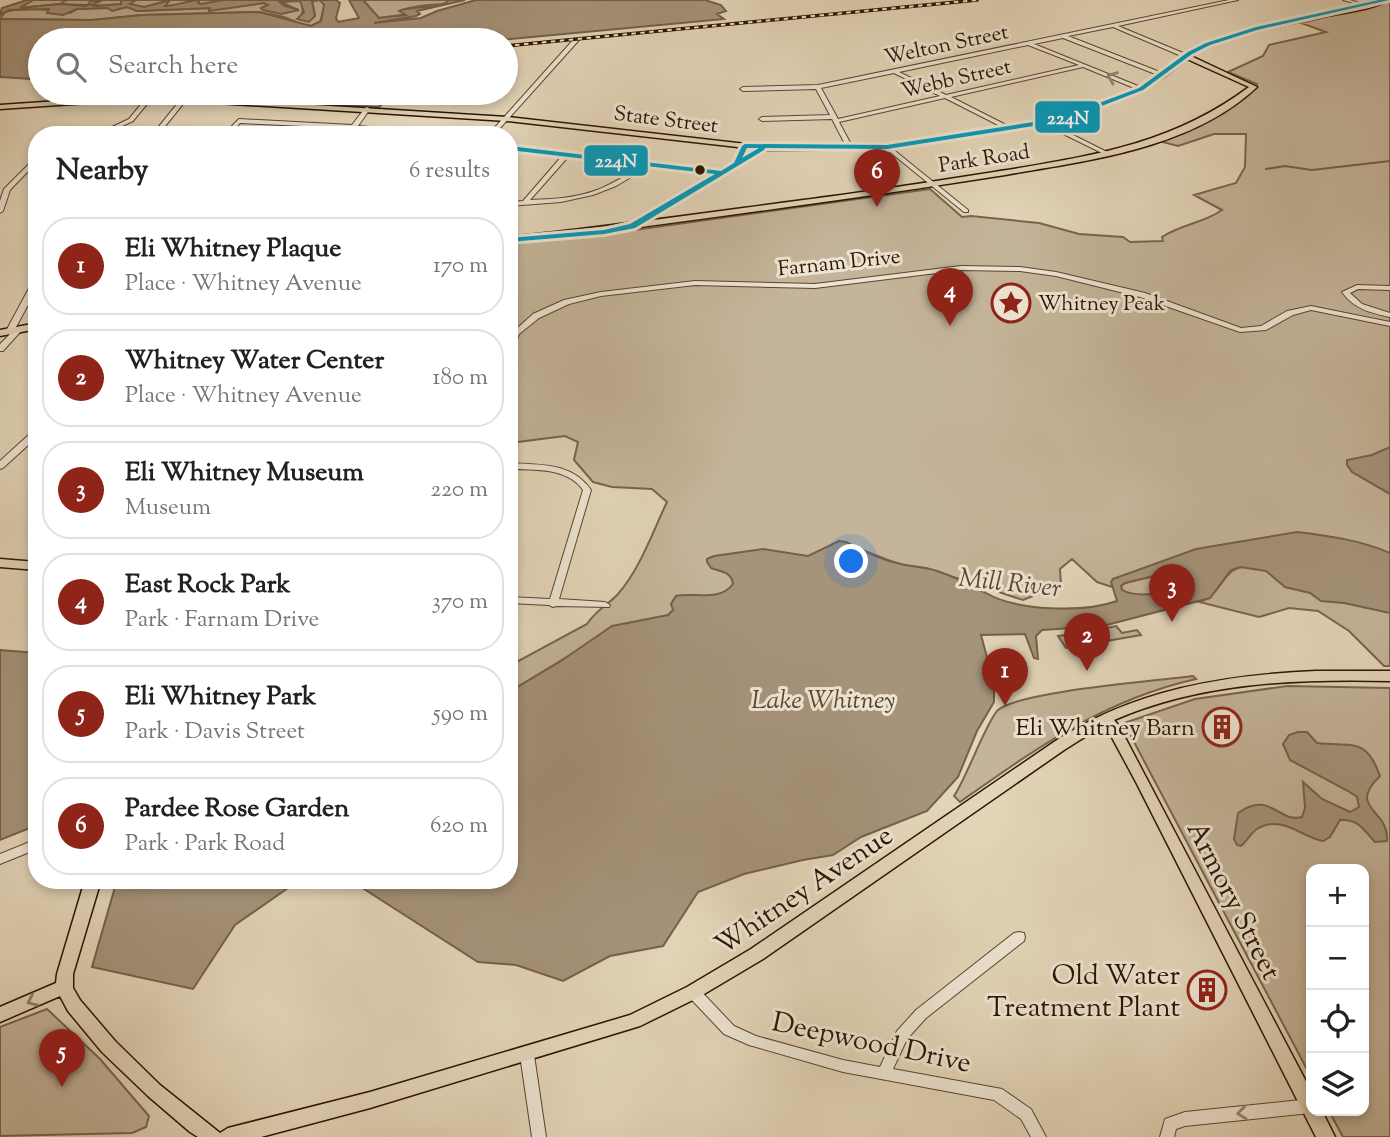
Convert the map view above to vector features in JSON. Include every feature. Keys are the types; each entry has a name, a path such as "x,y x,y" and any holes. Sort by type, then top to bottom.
{"main road":[{"name":"State Street","path":"294,105 507,119 765,148 887,147 1045,123 1089,110 1141,89 1186,56 1208,44 1251,30 1386,0"},
{"name":"Park Road","path":"518,239 604,232 934,184 1108,154 1157,139 1203,120 1230,106 1254,87 1186,56"},
{"name":"State Street","path":"0,107 37,105"},
{"path":"9,331 28,328"},
{"path":"0,563 28,565"},
{"name":"Whitney Avenue","path":"228,1137 257,1132 527,1055 635,1021 693,992 757,954 1034,763 1104,719 1182,692 1247,679 1315,675 1390,676"},
{"name":"Armory Street","path":"1104,719 1114,729 1143,782 1306,1099"},
{"path":"90,889 65,974 64,987 105,1042 165,1101 213,1137"},
{"path":"0,1015 64,987"},
{"name":"Armory Street","path":"1315,1116 1326,1137"}],"street":[{"name":"Welton Street","path":"743,89 818,87 1236,0"},
{"path":"1345,0 1367,6"},
{"path":"1114,26 1186,56"},
{"path":"1063,36 1163,75"},
{"path":"500,126 576,40"},
{"path":"1027,43 1141,89"},
{"name":"Webb Street","path":"762,118 835,119 1083,66"},
{"path":"894,71 1010,129"},
{"path":"818,87 850,148"},
{"path":"118,126 131,120 143,105"},
{"path":"162,126 179,105"},
{"path":"355,126 368,109"},
{"path":"234,126 239,121 339,126"},
{"path":"1045,123 1108,154"},
{"path":"737,162 746,146"},
{"path":"887,147 966,211"},
{"path":"632,226 765,148"},
{"path":"518,149 723,173"},
{"path":"525,202 567,154"},
{"path":"518,203 566,200 591,194 650,164"},
{"path":"0,211 7,190 28,168"},
{"name":"Farnam Drive","path":"518,331 530,319 567,302 601,294 695,283 815,286 961,268 1056,274 1142,295 1240,330 1263,328 1290,313 1311,308 1390,324"},
{"path":"1390,288 1357,287 1346,292 1356,304 1390,315"},
{"path":"0,349 28,297"},
{"path":"0,466 28,440"},
{"path":"518,467 572,475 585,484 587,489 553,604"},
{"path":"518,601 605,605"},
{"path":"0,859 28,848"},
{"path":"884,1074 902,1035 921,1014 1019,937"},
{"name":"Deepwood Drive","path":"693,992 729,1030 799,1055 884,1074 998,1094 1026,1114 1039,1137"},
{"path":"527,1055 539,1137"},
{"path":"1167,1137 1170,1124 1185,1119 1306,1109"}],"shaded area":[{"path":"33,0 312,0 301,1 302,15 315,16 312,1 320,0 325,5 320,22 311,26 259,12 142,15 92,20 0,19 5,12 29,9 70,13 77,9 128,7 137,11 211,8 210,10 264,3 269,5 262,8 298,10 279,1 143,7 59,4 19,8"},
{"path":"363,0 449,0 446,4 400,11 409,14 379,18"},
{"path":"1390,1 1390,666 1384,666 1349,631 1318,611 1289,608 1259,617 1199,602 1207,599 1230,573 1242,567 1177,557 1113,579 1112,587 1097,582 1072,559 1060,569 1061,585 1023,600 926,568 901,565 839,541 754,587 582,648 518,687 518,661 587,624 618,594 639,562 667,502 652,489 612,487 593,482 574,460 578,442 565,436 518,442 518,242 606,234 930,189 962,217 1039,223 1079,234 1123,237 1130,242 1163,241 1162,237 1222,210 1194,195 1236,183 1245,167 1246,134 1214,134 1178,146 1155,140 1226,110 1250,93 1257,84 1228,72 1263,56 1269,45 1326,32 1301,23"},
{"path":"337,105 381,105 379,107"},
{"path":"1179,570 1189,573 1193,580 1150,594 1136,595 1122,590 1121,586 1125,583"},
{"path":"1116,626 1122,633 1137,630 1141,635 1066,648 1058,636 1073,634 1073,630 1093,631"},
{"path":"1193,676 1196,679 1131,699 1101,713 1044,745 960,802 954,796 998,710 1012,703 1060,692"},
{"path":"1287,686 1390,688 1390,1137 1343,1137 1332,1116 1369,1116 1369,864 1306,864 1306,1068 1124,723 1195,699"},
{"path":"47,1009 100,1059 149,1116 146,1127 132,1133 0,1136 0,1027"}],"water":[{"path":"33,0 20,8 60,4 85,6 90,1 103,0 91,5 121,4 121,0 136,0 130,4 144,7 170,0 165,6 200,0 198,3 201,4 224,0 319,0 312,1 315,16 309,22 297,19 304,12 300,1 280,2 299,10 281,14 263,10 261,8 268,5 264,3 209,11 210,8 137,11 127,7 112,11 108,8 77,9 63,15 47,13 49,9 9,10 0,15 2,8"},
{"path":"320,0 336,0 340,3 336,18 338,22 359,18 349,0 363,0 379,18 406,15 399,11 405,9 440,5 449,0 465,0 417,11 420,14 416,16 374,23 421,18 476,0 705,0 721,5 726,11 717,14 724,19 518,38 518,28 28,28 28,79 0,77 0,19 92,20 142,15 259,12 311,26 321,21 324,5"},
{"path":"1390,447 1390,494 1352,472 1347,460 1372,455"},
{"name":"Lake Whitney","path":"1297,532 1333,537 1390,553 1390,613 1321,601 1310,593 1285,587 1266,571 1240,567 1231,570 1210,598 1103,626 1042,630 1036,636 1038,659 1034,658 1025,634 981,635 994,683 994,702 977,731 958,777 927,811 861,837 833,855 744,874 698,892 663,946 610,956 563,981 516,965 478,962 364,889 518,889 518,687 612,626 668,615 673,610 671,604 676,596 714,595 728,590 733,584 730,577 711,568 707,562 707,559 714,556 763,549 808,556 839,541 846,542 887,560 944,573 999,599 1032,607 1087,607 1117,601 1111,582 1196,549","holes":["1179,570 1188,573 1193,580 1180,588 1149,594 1129,593 1122,590 1121,586"]},
{"path":"0,650 28,652 28,829 0,840"},
{"path":"1307,732 1317,743 1356,746 1369,755 1380,776 1367,796 1368,803 1386,830 1387,841 1375,842 1357,823 1340,820 1330,837 1323,841 1275,824 1257,829 1241,846 1237,845 1234,839 1238,813 1249,807 1266,806 1286,816 1302,817 1305,808 1303,782 1322,799 1350,812 1359,807 1357,797 1290,760 1283,744 1289,735"},
{"path":"114,889 287,889 235,925 193,989 92,967"}],"waterway":[{"path":"60,4 67,0"},
{"path":"1266,169 1285,166 1312,170 1390,161"}],"railway":[{"path":"518,45 977,0"}],"transit line":[{"name":"224N","path":"737,162 745,146 887,147 1060,120 1141,89 1190,53 1208,44 1256,29 1386,0"},
{"name":"224N","path":"518,149 723,173"},
{"name":"224N","path":"518,239 604,232 632,226 762,149"}],"place":[{"name":"Pardee Rose Garden","path":"877,207"},
{"name":"Whitney Peak","path":"1011,303"},
{"name":"East Rock Park","path":"950,326"},
{"name":"Eli Whitney Museum","path":"1172,622"},
{"name":"Whitney Water Center","path":"1087,671"},
{"name":"Eli Whitney Plaque","path":"1005,706"},
{"name":"Eli Whitney Barn","path":"1222,727"},
{"name":"Old Water Treatment Plant","path":"1207,990"},
{"name":"Eli Whitney Park","path":"62,1087"}],"water label":[{"name":"Mill River","path":"1010,582"}]}
